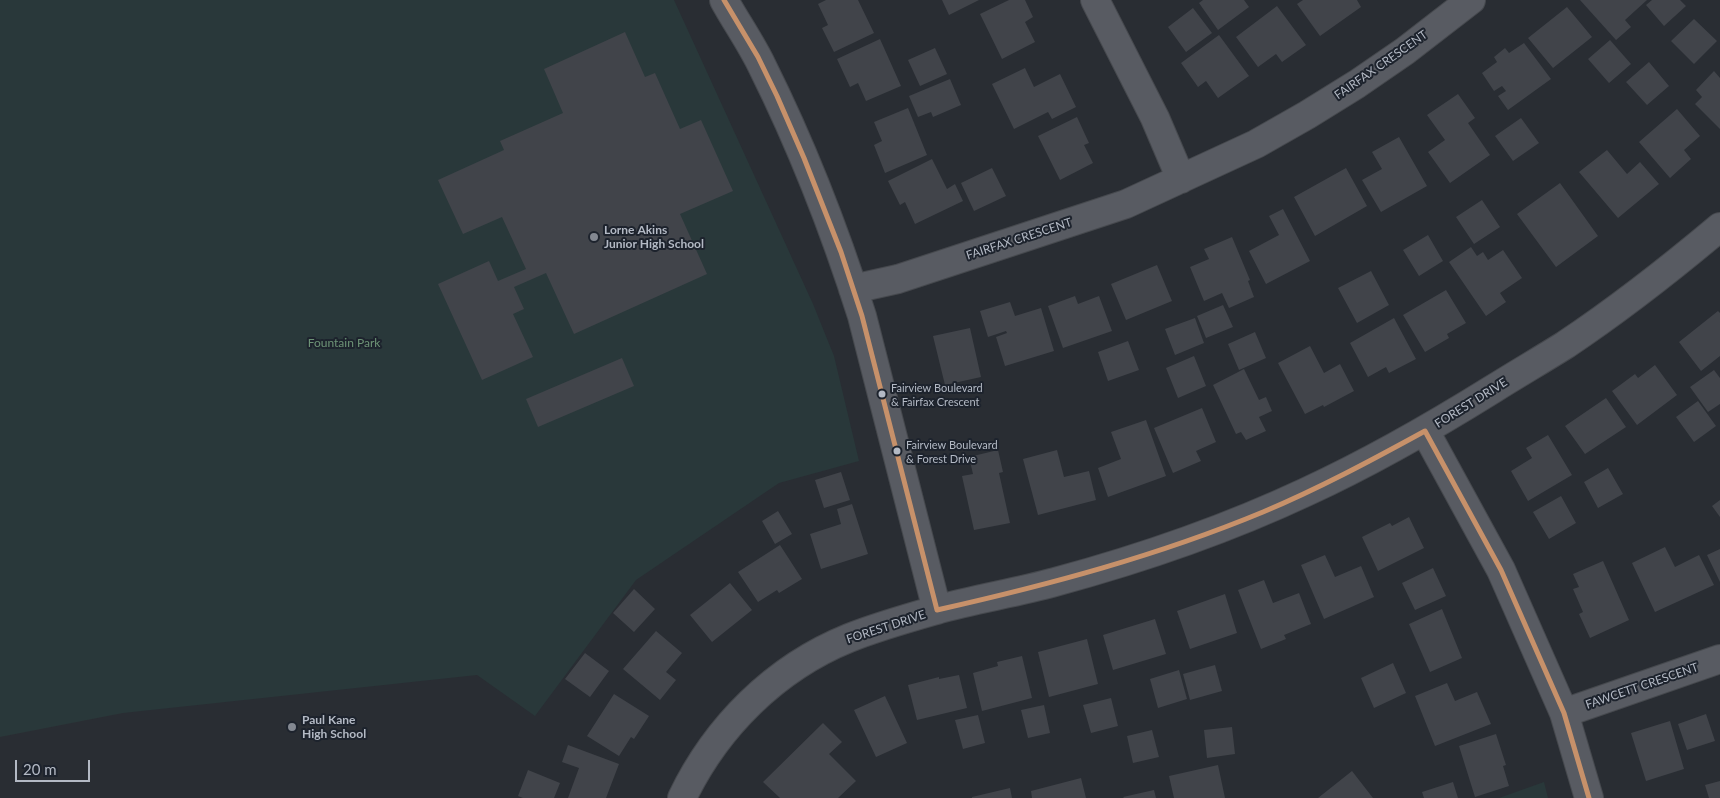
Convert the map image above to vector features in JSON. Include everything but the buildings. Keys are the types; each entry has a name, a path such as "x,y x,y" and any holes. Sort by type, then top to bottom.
{"street":[{"path":"724,0 762,65 803,154 853,289 862,316 937,610"},
{"path":"1095,0 1156,118 1181,178"},
{"name":"FAIRFAX CRESCENT","path":"853,289 898,279 1126,204 1256,144 1307,115 1405,51 1471,0"},
{"name":"FOREST DRIVE","path":"682,798 698,766 740,712 791,669 819,652 850,637 937,610 1051,583 1118,564 1184,542 1307,492 1425,431 1566,344 1624,304 1720,227"},
{"path":"1425,431 1501,570 1564,713 1589,798"},
{"name":"FAWCETT CRESCENT","path":"1564,713 1720,659"}],"green space":[{"name":"Fountain Park","path":"0,0 674,0 813,304 834,356 859,461 779,483 636,580 535,716 477,675 123,713 0,737"},
{"path":"1544,782 1548,798 1499,798"}],"transit line":[{"path":"724,0 758,57 777,96 841,252 862,316 937,610"},
{"path":"1425,431 1501,570 1564,713 1589,798"},
{"path":"937,610 1061,580 1143,556 1223,528 1304,494 1425,431"}],"place":[{"name":"Lorne Akins Junior High School","path":"594,237"},
{"name":"Fairview Boulevard & Fairfax Crescent","path":"882,394"},
{"name":"Fairview Boulevard & Forest Drive","path":"897,451"},
{"name":"Paul Kane High School","path":"292,727"}]}
